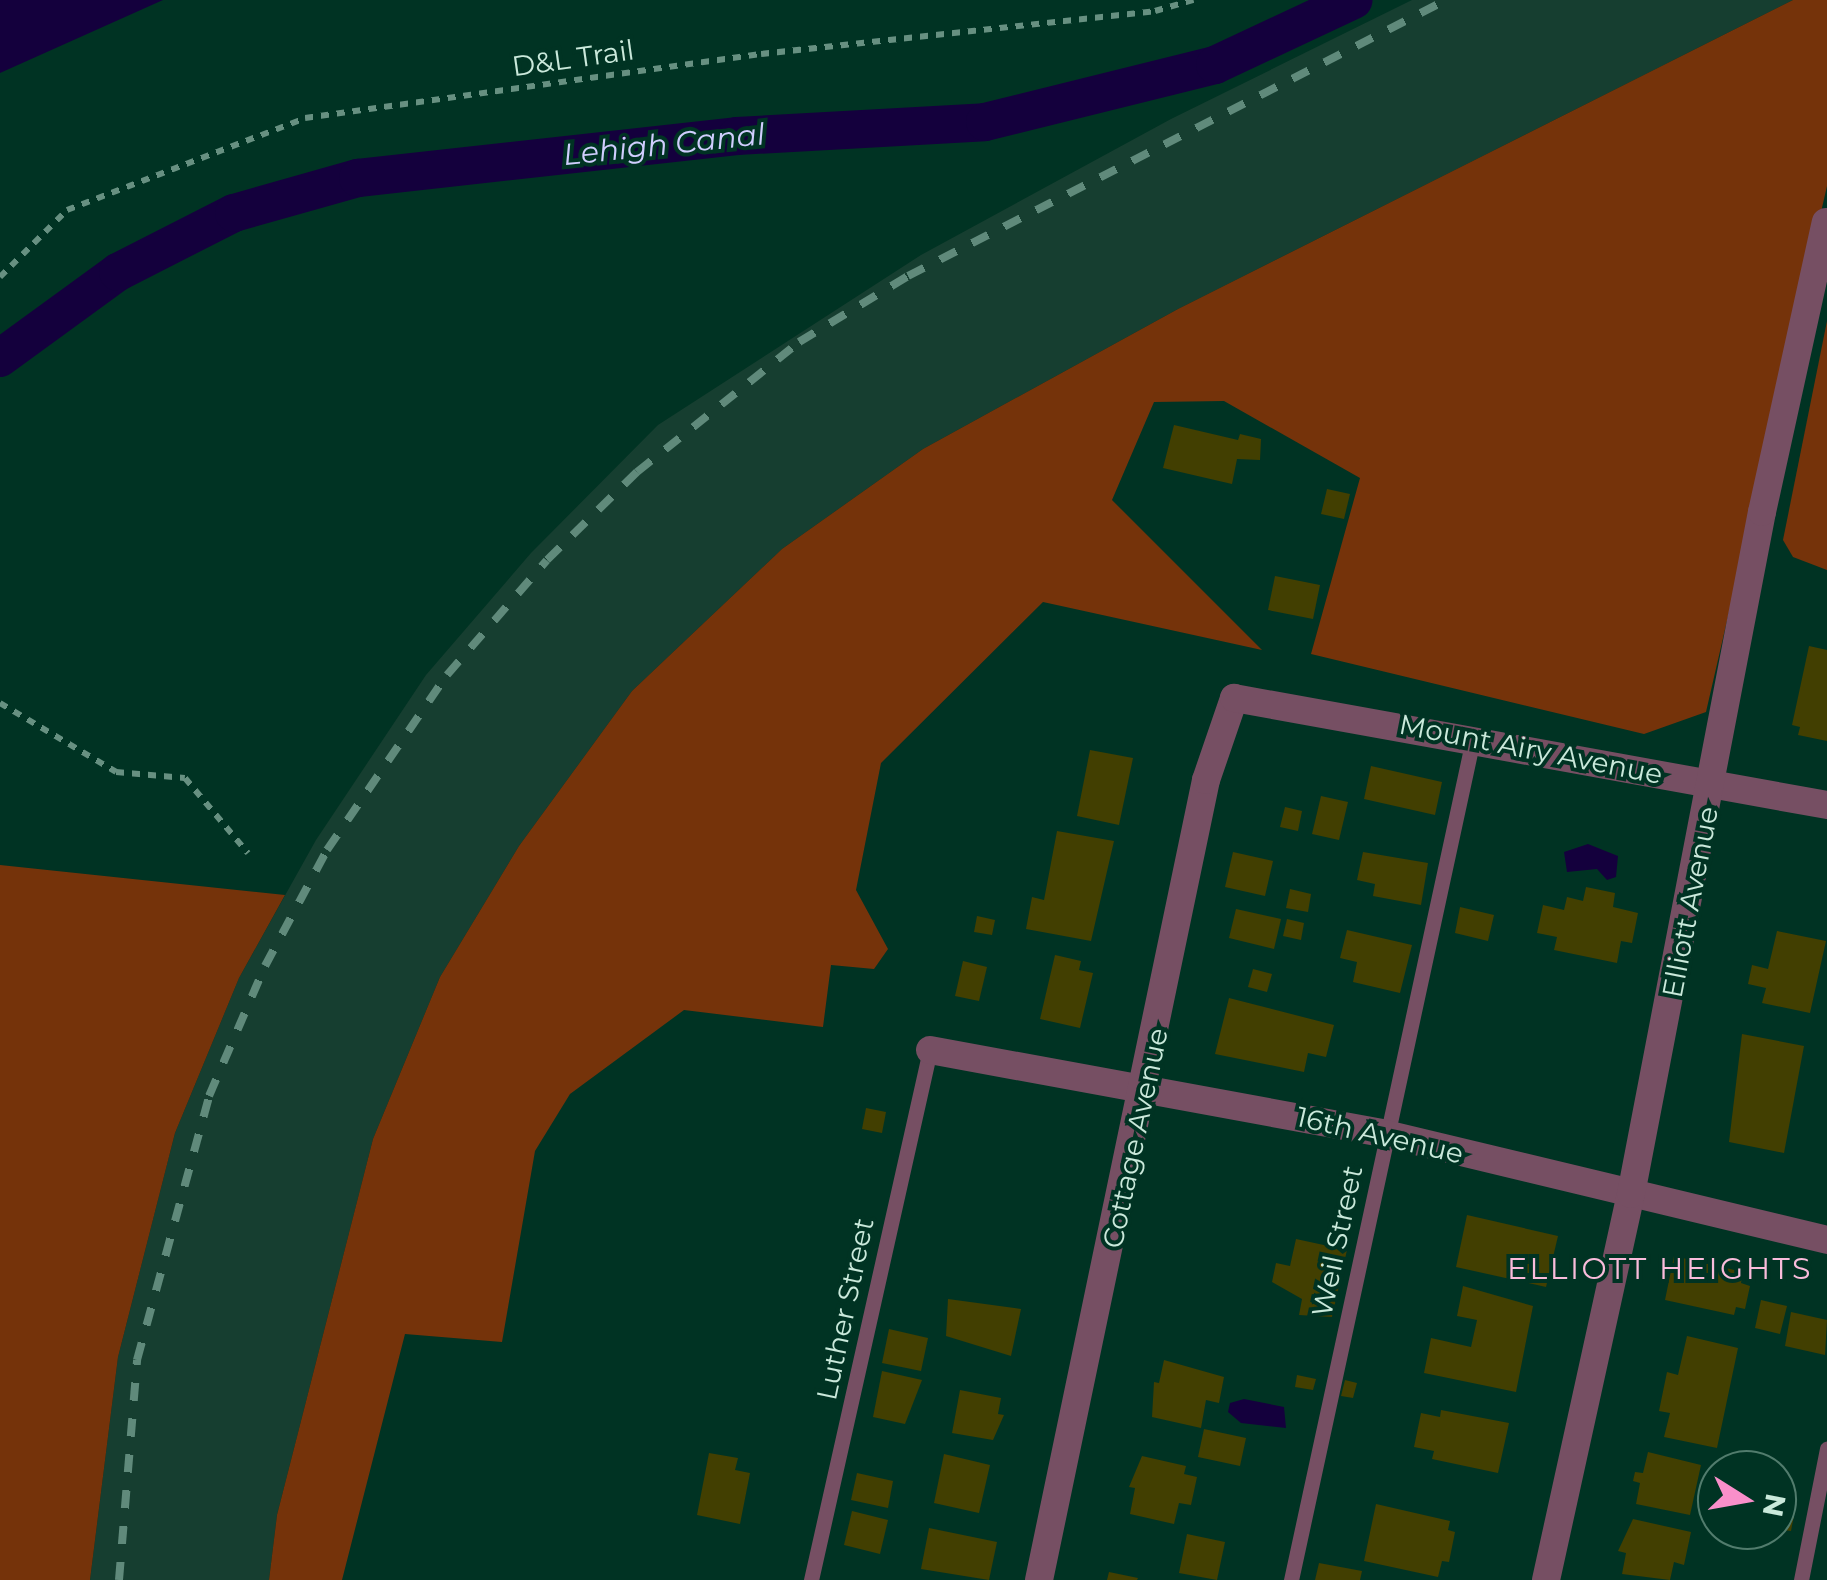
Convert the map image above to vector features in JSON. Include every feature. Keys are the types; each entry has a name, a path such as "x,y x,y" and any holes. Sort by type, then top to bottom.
{"street":[{"name":"Elliott Avenue","path":"1546,1580 1631,1194 1826,222"},
{"name":"Mount Airy Avenue","path":"1234,698 1474,737 1827,805"},
{"name":"Cottage Avenue","path":"1040,1580 1146,1086 1206,780 1234,698"},
{"name":"16th Avenue","path":"930,1050 1146,1086 1386,1134 1827,1240"}],"lane":[{"name":"Weil Street","path":"1291,1580 1474,737"},
{"name":"Luther Street","path":"811,1580 930,1050"},
{"path":"1800,1580 1827,1449"}],"path":[{"name":"D&L Trail","path":"0,277 67,210 306,118 761,54 1155,11 1194,0"},
{"path":"0,703 116,772 185,778 248,853"}],"shaded area":[{"path":"0,0 163,0 0,73"},
{"path":"1412,0 1793,0 1178,309 923,449 782,549 632,691 519,846 440,977 373,1139 277,1515 269,1580 90,1580 118,1357 175,1133 239,978 316,840 426,675 531,553 658,425 921,255 1171,119"},
{"path":"1793,0 1827,0 1827,186 1706,712 1644,734 1311,654 1360,478 1224,401 1154,402 1112,500 1262,650 1043,602 881,763 856,890 888,949 874,969 831,965 823,1027 684,1010 570,1094 535,1151 502,1342 405,1334 342,1580 269,1580 277,1515 373,1139 440,977 519,846 632,691 782,549 923,449 1178,309"},
{"path":"1827,321 1827,570 1793,557 1783,540"},
{"path":"1588,844 1618,856 1616,877 1607,880 1597,869 1567,872 1564,852"},
{"path":"0,865 285,895 239,978 175,1133 118,1357 90,1580 0,1580"},
{"path":"1244,1399 1284,1407 1286,1428 1241,1423 1228,1412 1230,1403"}],"building":[{"path":"1174,425 1238,440 1240,434 1261,439 1260,460 1237,459 1232,484 1163,468"},
{"path":"1327,489 1350,494 1344,519 1321,514"},
{"path":"1275,576 1320,585 1313,619 1268,610"},
{"path":"1809,646 1827,650 1827,741 1798,735 1800,727 1792,725"},
{"path":"1090,750 1133,758 1119,825 1077,816"},
{"path":"1371,766 1442,782 1435,815 1364,799"},
{"path":"1321,796 1348,802 1339,840 1312,834"},
{"path":"1285,807 1302,811 1298,831 1280,827"},
{"path":"1057,831 1114,841 1091,941 1026,929 1032,897 1044,900"},
{"path":"1233,852 1273,861 1265,896 1225,887"},
{"path":"1363,852 1428,863 1421,905 1373,896 1375,884 1357,880"},
{"path":"1586,887 1615,893 1613,907 1638,913 1632,943 1621,941 1617,963 1554,950 1557,937 1537,933 1543,905 1564,910 1567,897 1583,901"},
{"path":"1290,889 1311,894 1308,912 1286,908"},
{"path":"1460,907 1494,915 1488,941 1455,933"},
{"path":"1236,909 1281,919 1274,949 1229,938"},
{"path":"977,916 995,920 992,935 974,932"},
{"path":"1287,919 1304,923 1301,940 1283,936"},
{"path":"1347,930 1412,945 1400,993 1353,982 1357,962 1340,958"},
{"path":"1777,931 1826,941 1810,1013 1762,1003 1766,988 1748,984 1752,965 1768,969"},
{"path":"1055,955 1081,961 1079,970 1093,973 1080,1028 1040,1019"},
{"path":"963,961 987,967 979,1001 955,996"},
{"path":"1253,969 1272,974 1267,992 1248,987"},
{"path":"1229,998 1334,1025 1326,1057 1308,1053 1304,1072 1215,1054"},
{"path":"1742,1034 1804,1046 1784,1153 1729,1142"},
{"path":"866,1108 886,1112 882,1133 862,1129"},
{"path":"1467,1215 1558,1236 1546,1287 1456,1267"},
{"path":"1296,1239 1347,1250 1332,1317 1299,1315 1302,1299 1272,1282 1276,1263 1290,1266"},
{"path":"1674,1256 1743,1272 1741,1283 1750,1286 1745,1309 1736,1307 1734,1315 1665,1300"},
{"path":"1463,1286 1533,1306 1516,1392 1424,1373 1431,1338 1471,1347 1477,1320 1457,1316"},
{"path":"948,1299 1021,1309 1011,1356 946,1336"},
{"path":"1761,1300 1787,1306 1780,1334 1755,1328"},
{"path":"1791,1312 1827,1320 1825,1355 1785,1346"},
{"path":"889,1329 928,1338 921,1371 882,1363"},
{"path":"1687,1336 1738,1348 1717,1448 1664,1437 1670,1413 1659,1411 1667,1372 1678,1375"},
{"path":"1164,1360 1224,1377 1219,1403 1206,1400 1201,1428 1152,1417 1154,1382 1159,1383"},
{"path":"882,1371 922,1380 905,1424 873,1417"},
{"path":"1297,1375 1316,1379 1313,1390 1295,1387"},
{"path":"1345,1380 1357,1383 1353,1398 1341,1396"},
{"path":"960,1390 1001,1398 998,1414 1004,1415 993,1440 952,1433"},
{"path":"1441,1410 1509,1423 1498,1473 1432,1459 1434,1451 1414,1447 1421,1413 1440,1417"},
{"path":"1204,1429 1246,1438 1240,1466 1198,1457"},
{"path":"1648,1452 1697,1464 1690,1515 1636,1504 1640,1483 1633,1481 1635,1472 1643,1473"},
{"path":"709,1453 738,1458 735,1470 750,1473 740,1524 697,1515"},
{"path":"944,1454 990,1465 979,1513 934,1503"},
{"path":"1142,1456 1186,1466 1184,1474 1197,1477 1191,1505 1179,1503 1174,1524 1130,1514 1135,1488 1129,1487"},
{"path":"857,1473 893,1481 888,1508 851,1500"},
{"path":"1376,1504 1450,1521 1448,1530 1455,1532 1449,1562 1442,1561 1438,1577 1364,1561"},
{"path":"852,1511 888,1520 880,1554 844,1545"},
{"path":"1633,1519 1691,1532 1684,1565 1674,1562 1670,1580 1622,1574 1626,1553 1618,1551"},
{"path":"929,1528 997,1542 989,1580 921,1569"},
{"path":"1187,1534 1225,1542 1217,1580 1179,1573"},
{"path":"1319,1563 1362,1571 1360,1580 1315,1580"},
{"path":"1109,1572 1138,1578 1107,1580"}],"waterway":[{"name":"Lehigh Canal","path":"0,358 118,272 234,213 358,178 737,136 985,122 1215,65 1354,0"}],"railway":[{"path":"119,1580 137,1360 209,1096 265,966 327,850 447,675 547,560 637,472 799,342 908,276 1446,0"}],"district":[{"name":"ELLIOTT HEIGHTS","path":"1660,1269"}]}
